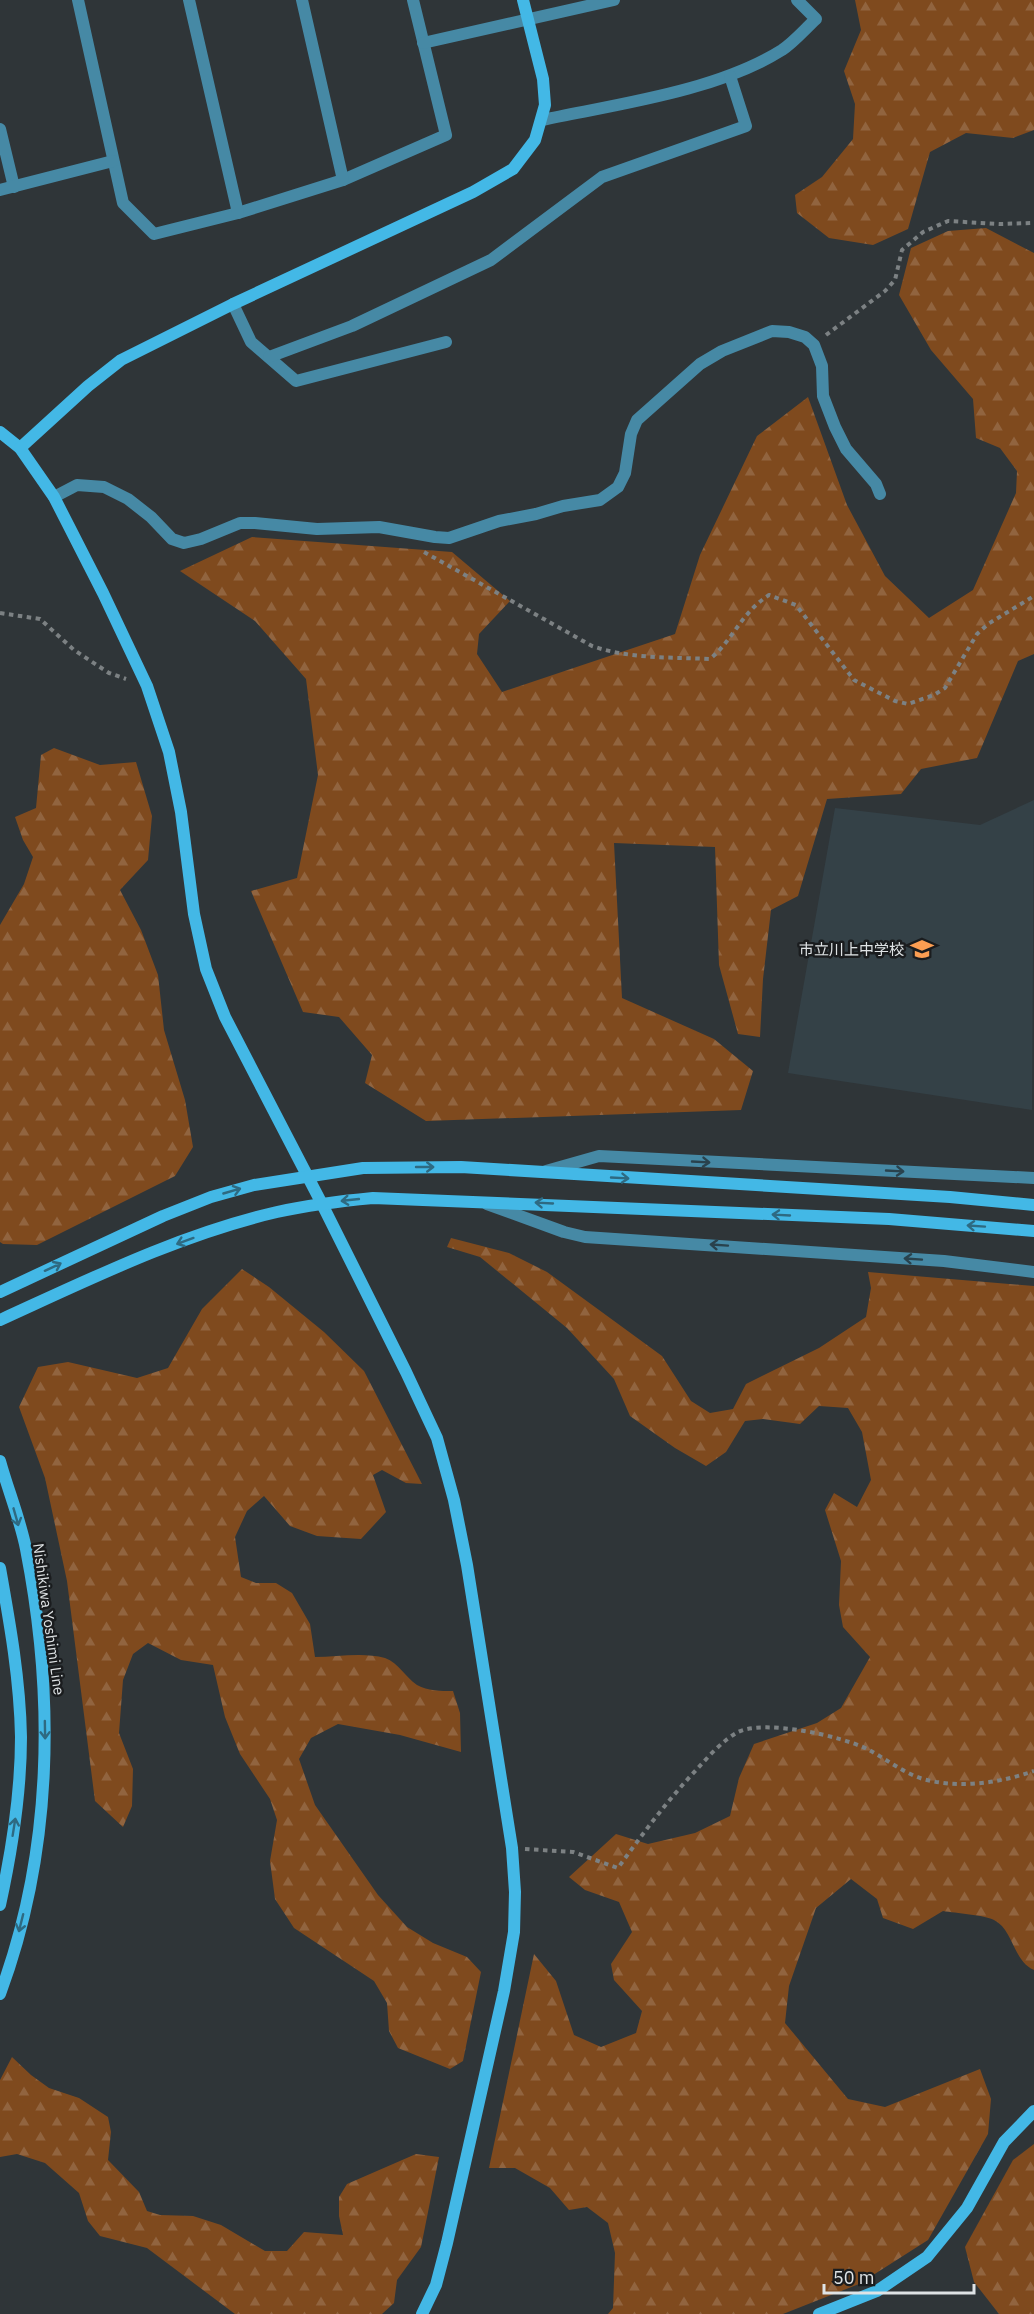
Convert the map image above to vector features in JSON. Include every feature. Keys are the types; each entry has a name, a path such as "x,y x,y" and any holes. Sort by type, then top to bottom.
{"street":[{"path":"78,0 123,203 154,234 238,213 343,180 446,135 412,0"},
{"path":"189,0 238,213"},
{"path":"302,0 343,180"},
{"path":"20,448 88,386 121,360 233,304 473,192 513,169 535,140 545,105 543,80 523,0"},
{"path":"423,44 527,18 614,0"},
{"path":"542,120 730,76 783,49 816,19 797,0"},
{"path":"269,357 352,326 490,260 602,177 746,126 730,76"},
{"path":"0,129 14,187"},
{"path":"0,190 113,161"},
{"path":"233,304 251,342 296,381 447,342"},
{"path":"54,497 77,485 104,487 128,499 151,517 172,539 184,543 240,524 255,522 317,529 379,527 449,538 499,521 600,500 618,487 625,473 631,434 637,420 700,364 722,351 772,331 789,332 805,337 814,345 822,366 823,396 835,427 846,449 876,484 880,494"},
{"path":"0,432 20,448 54,497 147,686 169,752 181,812 194,915 206,969 225,1017 406,1371 436,1438 454,1500 465,1554 512,1848 515,1893 514,1932 504,1991 447,2243 436,2285 422,2314"},
{"path":"540,1173 599,1156 1034,1178"},
{"path":"0,1292 163,1216 211,1197 254,1185 363,1168 461,1167 950,1197 1034,1205"},
{"path":"0,1320 154,1252 222,1227 277,1212 373,1198 889,1219 1034,1231"},
{"path":"479,1201 564,1232 585,1237 932,1260 1034,1272"},
{"name":"Nishikiwa Yoshimi Line","path":"0,1461 25,1547 44,1677 46,1736 43,1796 32,1877 10,1966 0,1994"},
{"path":"0,1568 15,1653 21,1736 16,1814 0,1905"},
{"path":"819,2314 877,2291 927,2257 967,2208 1004,2142 1034,2111"}],"path":[{"path":"814,345 885,291 895,280 902,250 923,232 948,221 999,224 1034,223"},
{"path":"435,537 417,548 592,646 608,652 638,657 710,659 756,603 769,595 780,598 796,605 854,680 895,701 908,704 945,688 976,634 1034,596"},
{"path":"0,613 40,619 74,651 109,673 147,686"},
{"path":"512,1848 573,1852 618,1868 649,1825 713,1752 739,1732 770,1726 823,1735 864,1747 920,1778 950,1785 1006,1781 1034,1771"}],"shaded area":[{"name":"市立川上中学校","path":"1034,800 1032,1110 788,1073 835,808 980,825"}],"green space":[{"path":"855,0 1034,0 1034,130 1013,138 966,133 930,152 908,229 873,245 829,238 797,213 795,195 822,177 853,139 855,104 844,71 861,30"},
{"path":"986,228 1034,253 1034,654 1018,661 977,758 921,769 901,794 827,799 798,896 771,910 763,979 760,1037 738,1034 719,965 715,847 614,843 622,998 714,1039 753,1071 741,1110 426,1121 365,1083 372,1055 339,1017 303,1012 251,891 297,878 318,775 306,679 255,621 180,571 252,537 452,552 510,601 479,634 477,654 502,692 675,634 700,555 757,436 808,397 847,505 885,576 929,618 973,590 1016,493 1017,471 1000,448 976,438 973,399 931,350 899,295 911,248 948,231"},
{"path":"54,748 100,765 136,762 152,816 148,860 120,890 141,930 158,975 164,1030 185,1100 193,1147 175,1176 37,1245 3,1244 0,1242 0,925 24,884 33,857 23,840 15,817 36,808 41,755"},
{"path":"451,1238 509,1253 547,1272 662,1356 691,1401 710,1413 733,1409 746,1384 819,1348 866,1317 871,1288 868,1272 1034,1286 1034,1970 1022,1960 1000,1924 989,1918 943,1911 913,1929 883,1918 877,1899 851,1879 816,1908 789,1986 785,2023 848,2099 885,2107 980,2069 991,2099 988,2134 928,2240 859,2284 783,2314 608,2314 613,2308 615,2253 608,2223 587,2207 569,2210 550,2188 515,2168 489,2168 534,1954 556,1981 574,2035 601,2047 636,2033 642,2011 614,1980 611,1964 632,1932 619,1902 585,1890 569,1877 616,1834 648,1844 695,1833 730,1816 739,1778 754,1744 817,1723 841,1708 870,1657 843,1627 839,1605 841,1561 825,1510 834,1493 857,1507 871,1480 862,1432 848,1408 819,1406 800,1424 763,1419 745,1421 726,1452 706,1466 675,1448 630,1416 614,1379 567,1328 480,1257 447,1247"},
{"path":"242,1269 269,1287 324,1332 364,1371 422,1484 406,1483 382,1470 373,1475 386,1512 361,1539 317,1536 290,1526 264,1496 247,1511 235,1537 241,1577 256,1583 276,1583 292,1593 310,1624 315,1657 377,1656 394,1663 421,1687 430,1690 453,1691 460,1713 461,1752 400,1735 338,1724 311,1738 299,1759 315,1805 378,1895 407,1927 433,1943 467,1957 481,1972 463,2061 450,2069 398,2048 389,2031 387,2003 374,1981 294,1928 275,1899 270,1861 277,1820 270,1799 240,1754 225,1717 213,1665 181,1660 148,1643 133,1654 123,1680 119,1733 133,1769 132,1806 123,1827 95,1801 67,1581 45,1478 19,1407 38,1367 68,1362 137,1378 168,1368 202,1309"},
{"path":"12,2057 49,2088 79,2098 108,2117 111,2132 108,2160 139,2192 147,2211 160,2215 193,2216 221,2225 265,2251 287,2251 304,2232 343,2235 339,2216 339,2197 347,2184 416,2154 439,2157 421,2247 397,2280 394,2303 382,2314 235,2314 147,2248 100,2236 88,2221 79,2193 45,2163 17,2154 0,2157 0,2080"},
{"path":"1034,2144 1034,2314 999,2314 974,2282 965,2247 1013,2160"}],"place":[{"name":"市立川上中学校","path":"922,949"}]}
